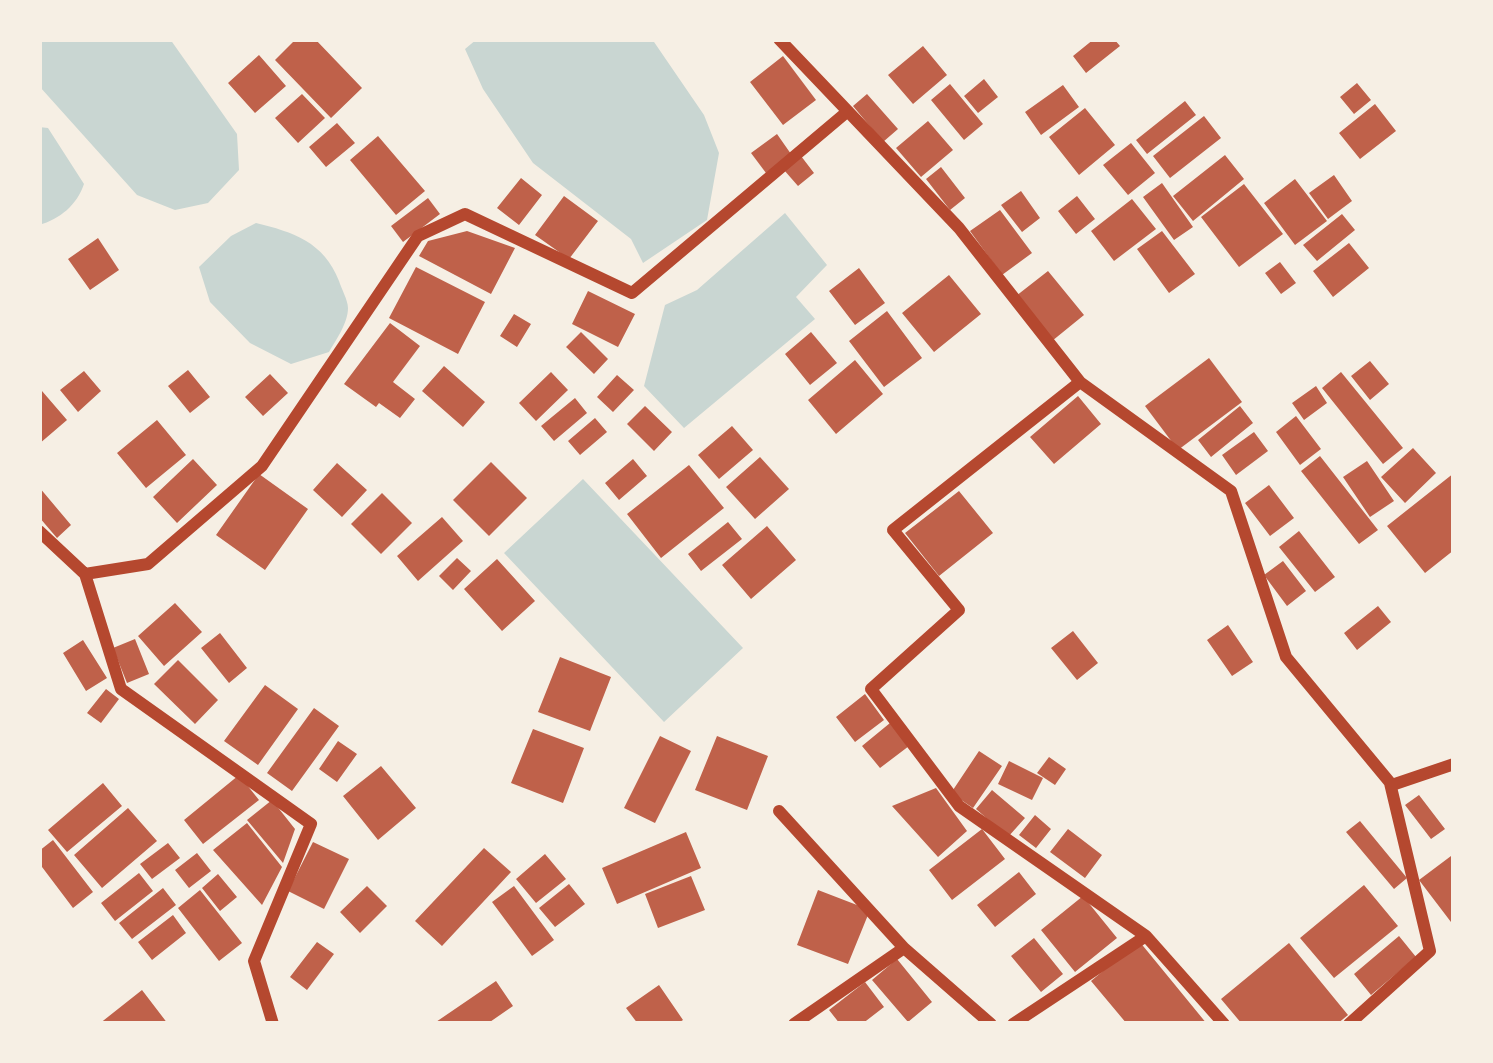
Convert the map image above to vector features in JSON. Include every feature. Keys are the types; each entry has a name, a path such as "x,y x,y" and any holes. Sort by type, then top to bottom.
{"street":[{"path":"779,39 959,228 1080,382 1231,491 1286,657 1392,785 1454,764"},
{"path":"86,574 148,564 262,466 418,236 465,214 632,292 848,111"},
{"path":"1080,382 893,530 958,610 872,689 959,806 1146,936 1224,1024"},
{"path":"39,531 86,574 121,689 310,824 254,961 273,1024"},
{"path":"1349,1024 1430,951 1390,782"},
{"path":"779,811 904,948 991,1024"},
{"path":"1012,1024 1146,936"},
{"path":"794,1024 904,948"}],"shaded area":[{"path":"39,39 170,39 237,134 239,170 208,203 175,210 137,195 40,87"},
{"path":"477,39 652,39 704,115 719,153 707,220 643,263 631,239 533,163 483,89 465,49"},
{"path":"39,127 48,128 84,184 67,210 39,225"},
{"path":"785,213 827,265 796,297 815,319 684,428 644,386 665,305 697,290"},
{"path":"256,223 306,241 333,268 348,308 329,352 291,364 250,343 210,302 199,267 231,236"},
{"path":"583,479 743,648 664,722 504,553"}],"building":[{"path":"296,39 315,39 362,88 331,118 275,60"},
{"path":"1094,39 1114,39 1120,46 1086,73 1073,56"},
{"path":"923,46 947,75 913,104 888,75"},
{"path":"259,55 286,86 255,113 228,83"},
{"path":"783,56 816,100 783,125 750,82"},
{"path":"984,79 998,97 978,113 964,96"},
{"path":"1357,83 1371,100 1354,114 1340,97"},
{"path":"950,84 983,124 964,140 931,100"},
{"path":"1063,85 1079,107 1041,135 1025,112"},
{"path":"302,94 325,118 298,143 275,118"},
{"path":"867,94 898,129 883,142 853,106"},
{"path":"1185,101 1196,115 1147,154 1136,140"},
{"path":"1375,104 1396,131 1360,159 1339,133"},
{"path":"1085,108 1115,145 1079,175 1049,137"},
{"path":"1204,116 1221,138 1170,178 1153,156"},
{"path":"928,121 953,150 921,177 896,148"},
{"path":"337,123 355,143 326,167 309,147"},
{"path":"777,134 791,154 766,173 751,153"},
{"path":"378,136 425,191 396,215 350,160"},
{"path":"1131,143 1155,173 1128,195 1103,165"},
{"path":"1225,155 1244,179 1193,221 1173,196"},
{"path":"801,156 814,173 798,186 784,170"},
{"path":"941,167 965,198 950,210 926,179"},
{"path":"1334,175 1352,201 1328,219 1309,193"},
{"path":"521,178 542,195 519,225 497,208"},
{"path":"1295,179 1327,221 1295,245 1264,203"},
{"path":"1162,183 1193,227 1174,240 1143,197"},
{"path":"1244,184 1283,234 1239,267 1201,217"},
{"path":"1021,191 1040,218 1022,232 1001,205"},
{"path":"564,196 598,221 569,259 535,235"},
{"path":"1077,196 1095,219 1076,234 1058,211"},
{"path":"428,198 440,214 403,242 391,226"},
{"path":"1132,199 1156,229 1114,261 1091,231"},
{"path":"1000,210 1032,253 1002,275 970,231"},
{"path":"1342,214 1355,230 1317,261 1303,245"},
{"path":"467,231 515,248 491,294 419,256 428,241"},
{"path":"1162,231 1195,274 1169,293 1137,249"},
{"path":"98,238 119,270 90,290 68,259"},
{"path":"1349,243 1369,268 1333,297 1313,271"},
{"path":"1280,262 1296,283 1281,294 1265,273"},
{"path":"416,267 485,302 458,354 389,318"},
{"path":"859,268 885,303 855,325 829,291"},
{"path":"1048,271 1084,315 1052,341 1016,296"},
{"path":"949,275 981,314 934,352 902,313"},
{"path":"588,291 635,314 618,347 572,324"},
{"path":"887,311 922,358 884,387 849,341"},
{"path":"514,314 531,324 517,347 500,336"},
{"path":"390,323 420,346 393,382 415,399 400,418 344,384"},
{"path":"581,332 608,359 594,374 566,347"},
{"path":"811,332 837,363 810,385 785,354"},
{"path":"1209,358 1242,402 1178,450 1145,406"},
{"path":"855,360 883,394 836,434 808,400"},
{"path":"1370,361 1389,384 1370,400 1351,376"},
{"path":"444,366 485,402 463,427 422,391"},
{"path":"188,370 210,397 190,413 168,386"},
{"path":"84,371 101,391 78,412 60,390"},
{"path":"551,372 568,390 536,421 519,403"},
{"path":"1341,372 1403,448 1383,464 1322,388"},
{"path":"270,374 288,393 263,416 245,397"},
{"path":"617,375 634,390 613,412 597,397"},
{"path":"1316,386 1327,403 1304,420 1292,403"},
{"path":"39,393 67,420 39,444"},
{"path":"1078,396 1101,424 1054,464 1030,437"},
{"path":"575,398 587,413 554,441 541,426"},
{"path":"645,406 672,432 654,451 627,424"},
{"path":"1240,406 1253,423 1211,457 1198,440"},
{"path":"1296,416 1321,449 1300,465 1276,432"},
{"path":"595,418 607,432 580,455 568,441"},
{"path":"157,420 186,455 146,488 117,453"},
{"path":"732,426 753,450 719,479 698,455"},
{"path":"1254,432 1268,451 1236,475 1222,455"},
{"path":"1413,448 1436,473 1405,503 1381,477"},
{"path":"1320,456 1378,530 1359,544 1301,471"},
{"path":"760,457 789,489 755,519 726,487"},
{"path":"193,459 217,485 177,523 153,497"},
{"path":"633,459 647,476 619,500 605,483"},
{"path":"1367,461 1394,501 1370,517 1343,477"},
{"path":"491,462 527,498 489,536 453,500"},
{"path":"337,463 367,490 342,517 313,490"},
{"path":"689,465 724,508 661,558 627,514"},
{"path":"1454,473 1454,550 1425,573 1387,526"},
{"path":"259,474 308,509 265,570 216,535"},
{"path":"1269,485 1294,518 1270,536 1245,503"},
{"path":"39,487 71,525 57,538 39,517"},
{"path":"959,491 993,533 939,576 905,533"},
{"path":"382,493 412,523 381,554 351,524"},
{"path":"442,517 463,541 418,581 397,556"},
{"path":"728,522 742,539 701,571 688,554"},
{"path":"767,526 796,560 751,599 722,565"},
{"path":"1299,531 1335,577 1315,592 1279,547"},
{"path":"457,558 471,571 453,590 439,576"},
{"path":"497,559 535,601 502,631 464,589"},
{"path":"1283,561 1306,591 1287,606 1264,575"},
{"path":"175,603 202,632 164,666 138,636"},
{"path":"1378,606 1391,622 1357,650 1344,633"},
{"path":"1228,625 1253,662 1232,676 1207,640"},
{"path":"1073,631 1098,663 1077,680 1051,648"},
{"path":"220,633 247,668 229,683 201,648"},
{"path":"135,639 149,674 127,683 113,648"},
{"path":"83,640 107,678 86,691 63,653"},
{"path":"560,657 611,677 590,731 538,712"},
{"path":"178,660 218,700 195,724 154,684"},
{"path":"265,685 298,709 258,765 224,741"},
{"path":"106,689 119,699 101,723 87,713"},
{"path":"865,694 884,720 855,742 836,717"},
{"path":"314,708 339,726 292,791 267,773"},
{"path":"890,723 909,746 880,768 862,746"},
{"path":"533,729 584,748 563,803 511,783"},
{"path":"660,736 691,751 655,823 624,808"},
{"path":"717,736 768,756 747,810 695,790"},
{"path":"338,741 357,754 337,782 319,769"},
{"path":"979,751 1002,766 973,808 951,793"},
{"path":"1049,757 1066,769 1055,785 1037,773"},
{"path":"1009,761 1043,778 1032,800 998,784"},
{"path":"381,766 416,808 378,840 343,796"},
{"path":"239,775 259,800 203,844 184,820"},
{"path":"103,783 122,806 67,852 48,830"},
{"path":"936,788 967,831 938,857 892,806"},
{"path":"992,790 1025,818 1008,837 976,809"},
{"path":"1419,795 1445,829 1431,839 1405,805"},
{"path":"272,800 295,829 283,863 247,820"},
{"path":"128,808 157,841 102,888 74,855"},
{"path":"1035,815 1051,829 1036,848 1019,835"},
{"path":"1360,821 1407,878 1394,889 1346,832"},
{"path":"247,823 282,867 262,905 213,850"},
{"path":"982,829 1005,859 952,900 929,870"},
{"path":"1068,829 1102,855 1085,878 1050,852"},
{"path":"686,832 701,868 617,904 602,868"},
{"path":"53,840 93,892 73,908 39,863 39,851"},
{"path":"313,842 349,859 324,909 288,891"},
{"path":"168,843 180,858 152,879 140,864"},
{"path":"484,848 511,872 442,946 415,921"},
{"path":"197,853 211,871 189,888 175,870"},
{"path":"545,854 566,879 536,903 516,879"},
{"path":"1451,856 1454,860 1454,926 1419,880"},
{"path":"1019,872 1036,894 995,927 977,905"},
{"path":"139,873 153,891 115,921 101,903"},
{"path":"218,874 237,897 220,911 202,888"},
{"path":"691,876 705,910 658,928 645,894"},
{"path":"569,884 585,904 555,927 539,908"},
{"path":"1364,885 1398,926 1334,978 1300,938"},
{"path":"367,886 387,906 360,933 340,912"},
{"path":"514,886 554,940 532,956 492,902"},
{"path":"163,888 176,905 132,939 119,923"},
{"path":"200,890 242,943 219,961 178,908"},
{"path":"818,890 870,910 848,964 797,945"},
{"path":"1083,896 1117,938 1075,972 1041,930"},
{"path":"173,915 186,933 152,960 138,942"},
{"path":"1399,936 1416,957 1371,995 1354,974"},
{"path":"1034,938 1063,974 1041,992 1011,956"},
{"path":"1139,941 1207,1024 1127,1024 1091,981"},
{"path":"317,942 334,954 307,990 290,977"},
{"path":"1289,943 1348,1015 1337,1024 1242,1024 1221,999"},
{"path":"897,959 932,1002 908,1022 872,980"},
{"path":"496,981 513,1006 487,1024 433,1024"},
{"path":"865,982 884,1007 862,1024 840,1024 829,1010"},
{"path":"659,985 683,1020 638,1024 626,1008"},
{"path":"142,990 168,1024 99,1024"}]}
